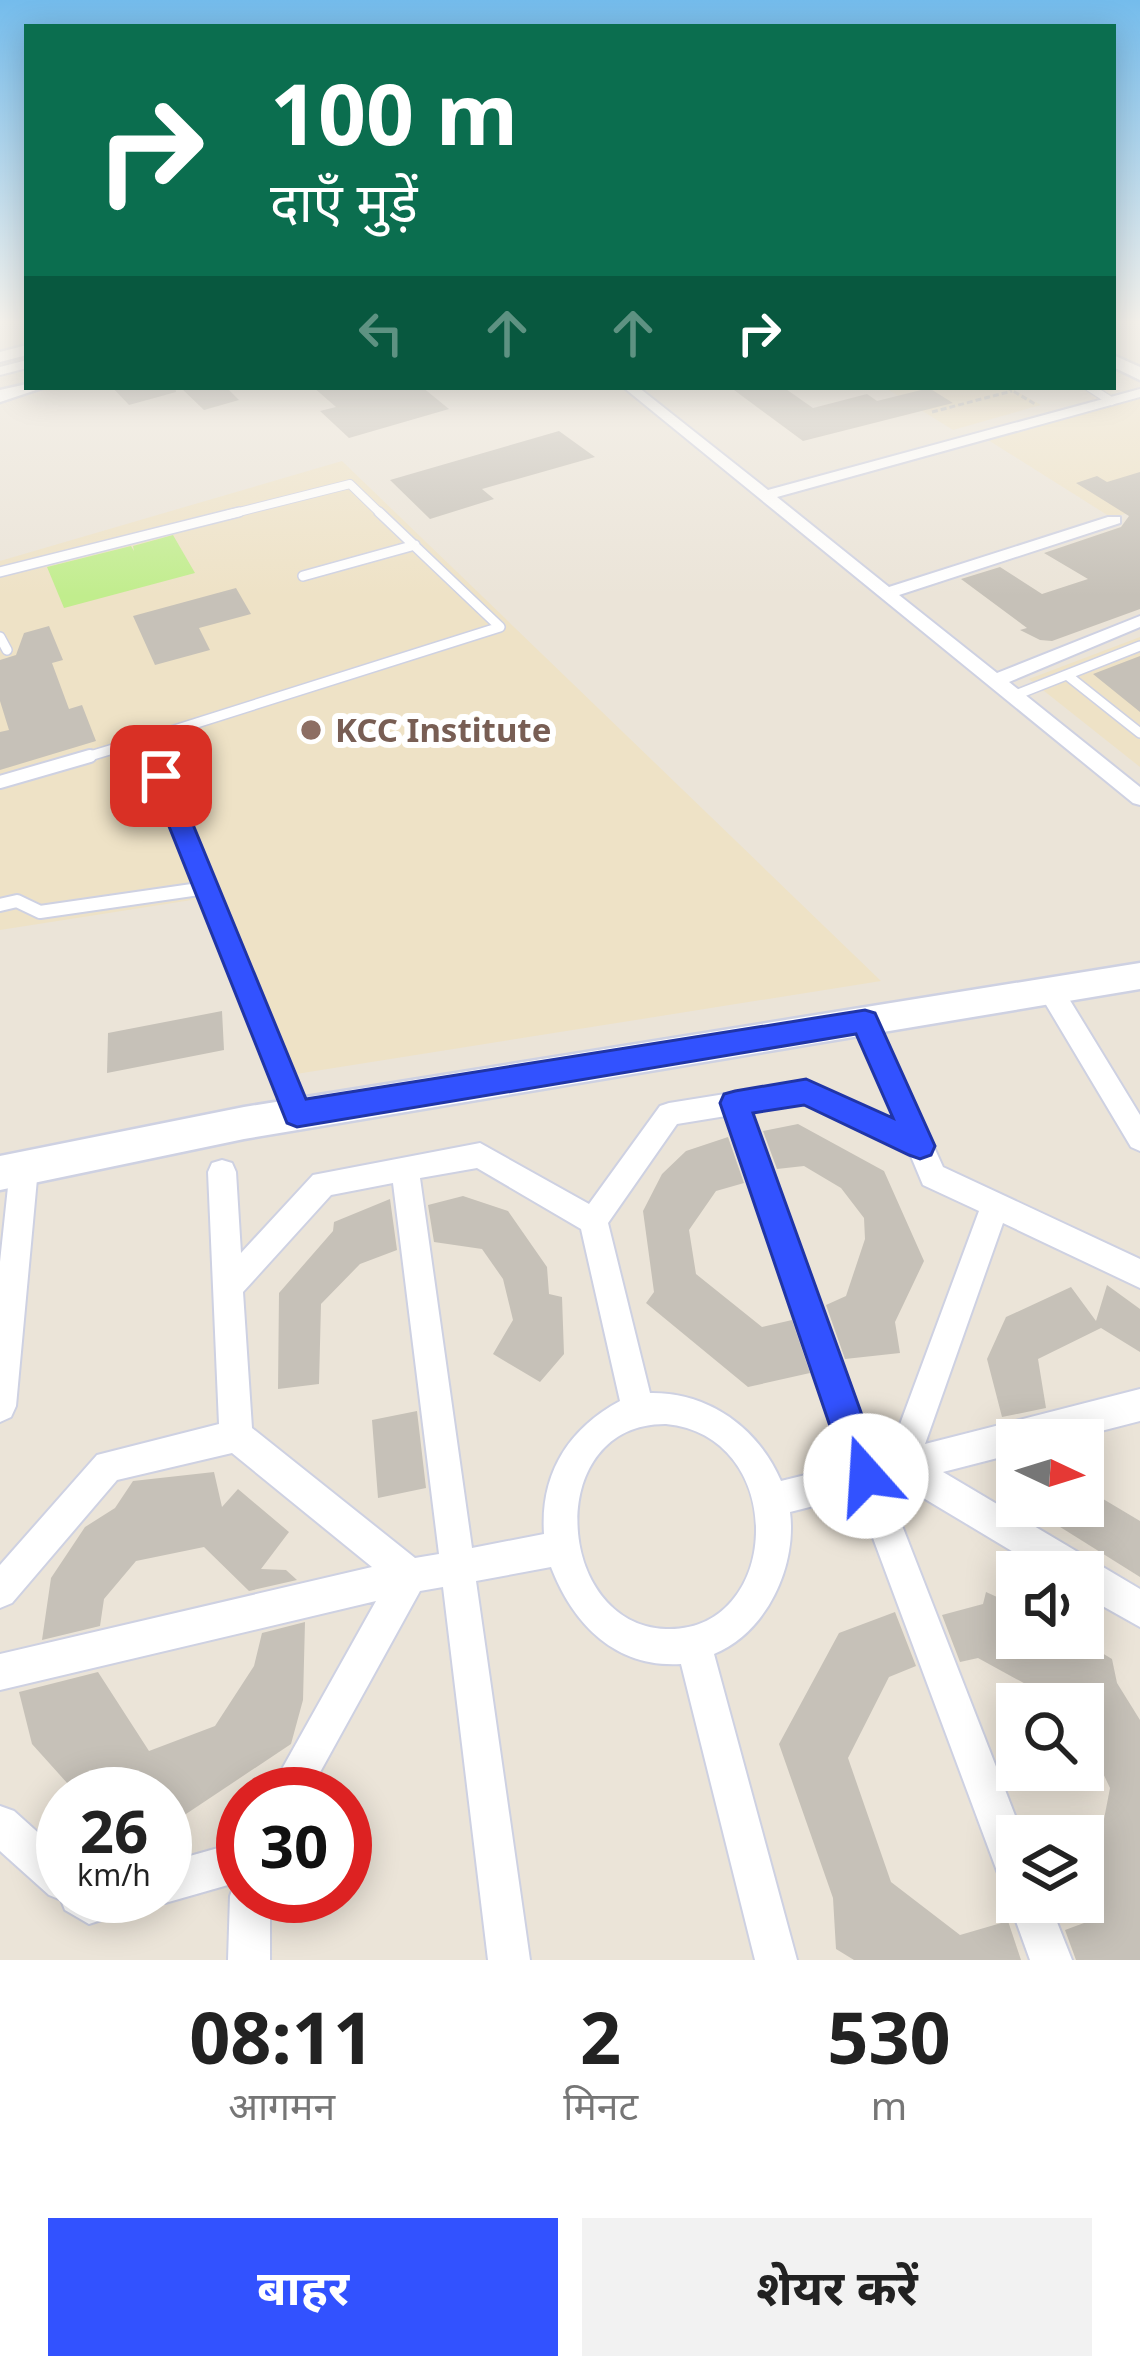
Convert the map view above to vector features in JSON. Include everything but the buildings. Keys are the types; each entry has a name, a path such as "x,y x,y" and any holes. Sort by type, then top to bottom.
{"street":[{"path":"662,412 1137,792"},
{"path":"767,495 1064,412"},
{"path":"889,593 1114,520"},
{"path":"995,681 1140,621"},
{"path":"0,1406 12,1171 297,1114 1140,976"},
{"path":"1051,991 1140,1139"},
{"path":"865,1021 933,1176 1140,1274"},
{"path":"593,1221 669,1114 806,1092 920,1146"},
{"path":"735,1103 866,1476 996,1816"},
{"path":"230,1285 323,1184 480,1155 593,1221 638,1408"},
{"path":"405,1169 509,1960"},
{"path":"222,1172 236,1436 410,1576"},
{"path":"901,1466 995,1205"},
{"path":"773,1500 1140,1406"},
{"path":"638,1408 681,1410 719,1426 750,1457 773,1500 775,1545 763,1590 735,1625 694,1645 650,1645 608,1625 576,1589 563,1548 560,1497 577,1456 605,1426 638,1408"},
{"path":"0,1591 108,1466 236,1436"},
{"path":"901,1466 1044,1551"},
{"path":"0,1672 410,1576 563,1548"},
{"path":"302,1767 410,1576"},
{"path":"1104,1587 1140,1609"},
{"path":"694,1645 776,1960"},
{"path":"0,1825 36,1858"},
{"path":"249,1960 250,1923"},
{"path":"1037,1923 1051,1960"}],"lane":[{"path":"0,572 350,484 500,627 0,782"},
{"path":"303,576 415,545"},
{"path":"0,637 7,650"},
{"path":"1013,696 1140,646"},
{"path":"1066,675 1140,733"},
{"path":"146,739 297,1114"},
{"path":"0,905 17,901 40,912 206,888"}],"path":[{"path":"1050,412 1054,415"}],"shaded area":[{"path":"925,412 1015,412 953,430"},
{"path":"1085,412 1140,412 1140,509 1112,518 988,440"},
{"name":"KCC Institute","path":"342,461 881,981 271,1078 198,899 0,930 0,561"},
{"path":"1140,637 1140,767 1029,679"}],"green space":[{"path":"173,535 195,573 64,608 47,567 131,546 134,551 133,546"}],"place":[{"name":"KCC Institute","path":"311,730"}],"route":[{"path":"161,776 297,1114 865,1021 920,1146 806,1092 735,1103 866,1476"}]}
